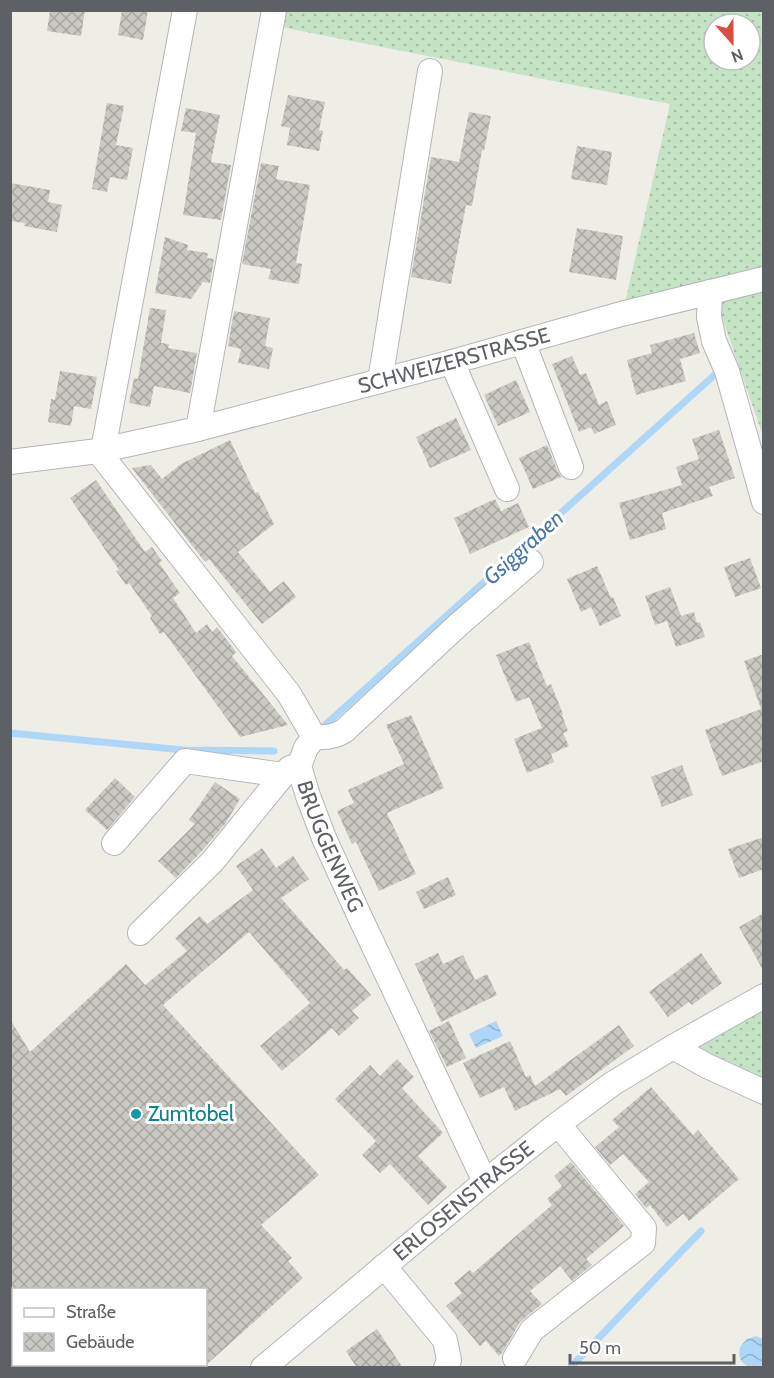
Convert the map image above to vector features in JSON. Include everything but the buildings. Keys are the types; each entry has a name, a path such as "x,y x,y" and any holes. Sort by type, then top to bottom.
{"street":[{"path":"185,10 100,450 289,694 314,736 323,738 344,731 458,625 531,562"},
{"path":"198,429 274,10"},
{"path":"380,381 430,71"},
{"name":"SCHWEIZERSTRASSE","path":"10,462 100,450 198,429 452,362 621,314 764,279"},
{"path":"711,292 709,317 714,341 727,371 764,502"},
{"path":"523,342 571,466"},
{"path":"452,362 507,489"},
{"name":"BRUGGENWEG","path":"314,736 291,771 308,796 355,906 485,1182"},
{"path":"114,843 185,761 291,771"},
{"path":"140,933 212,862 291,771"},
{"name":"ERLOSENSTRASSE","path":"262,1368 558,1124 612,1084 764,996"},
{"path":"673,1047 707,1066 764,1092"},
{"path":"515,1358 532,1330 643,1243 644,1228 558,1124"},
{"path":"384,1266 445,1340 449,1360 446,1368"}],"green space":[{"path":"278,10 763,11 763,436 712,288 623,312 670,104 276,26"},
{"path":"763,1002 763,1080 692,1047"}],"water":[{"path":"496,1021 503,1036 476,1048 469,1034"},
{"path":"756,1336 763,1339 763,1366 749,1367 740,1359 740,1347 747,1339"}],"waterway":[{"name":"Gsiggraben","path":"325,725 720,370"},
{"name":"Gsiggraben","path":"10,733 183,750 274,751"},
{"path":"570,1368 701,1231"}],"place":[{"name":"Zumtobel","path":"136,1114"}]}
